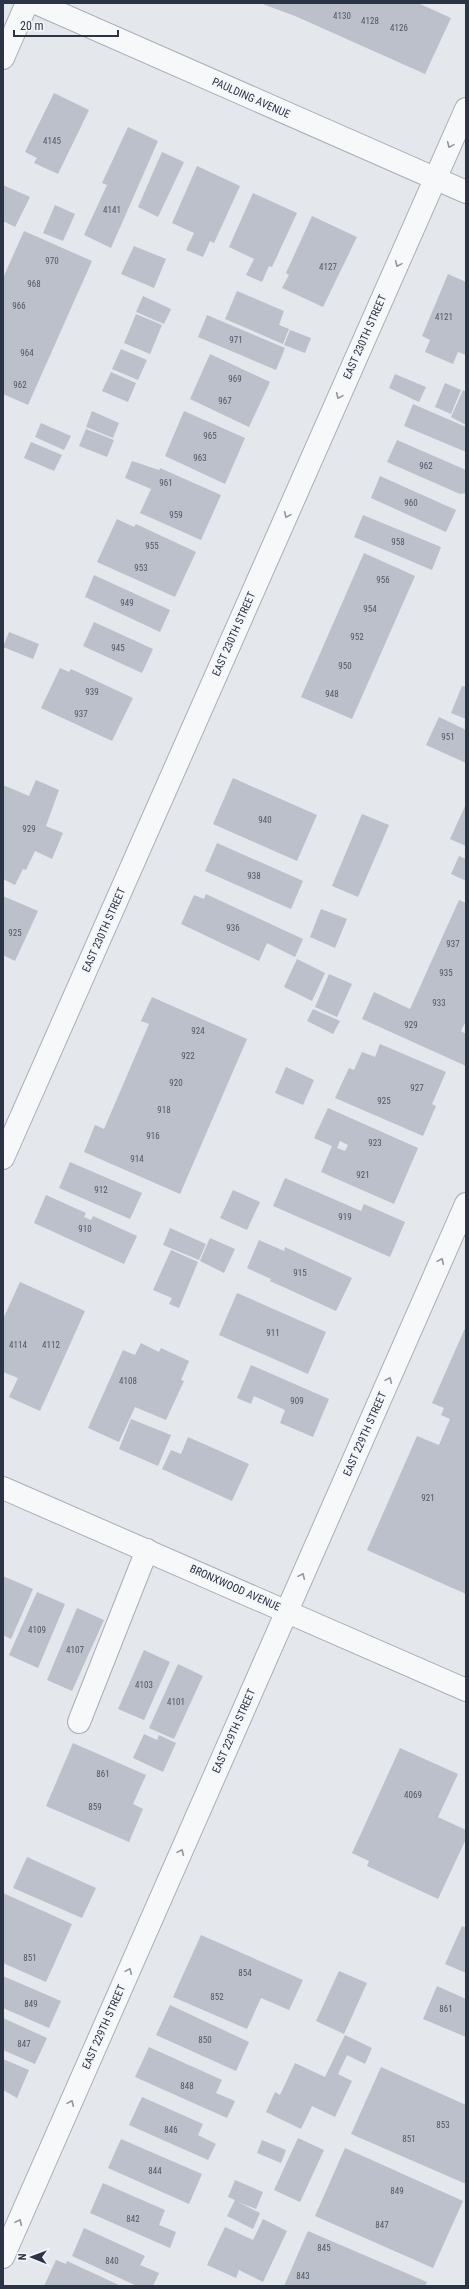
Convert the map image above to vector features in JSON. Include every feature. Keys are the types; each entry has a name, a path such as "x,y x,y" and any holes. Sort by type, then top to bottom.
{"street":[{"path":"3,58 27,3"},
{"name":"PAULDING AVENUE","path":"36,3 466,192"},
{"name":"EAST 230TH STREET","path":"3,1158 466,110"},
{"name":"EAST 229TH STREET","path":"3,2257 466,1204"},
{"name":"BRONXWOOD AVENUE","path":"3,1488 466,1690"},
{"path":"79,1722 147,1550"}],"building":[{"path":"260,3 418,3 451,18 425,74 295,16"},
{"path":"54,93 89,110 58,174 34,163 37,158 25,152"},
{"path":"128,127 158,141 111,248 84,235 107,185 102,183"},
{"path":"162,152 184,162 158,217 138,207"},
{"path":"197,166 240,186 214,243 210,241 203,257 186,250 194,233 172,223"},
{"path":"3,185 30,197 15,227 3,221"},
{"path":"253,193 297,213 272,267 269,266 262,282 246,275 254,259 229,247"},
{"path":"55,205 75,214 63,241 43,233"},
{"path":"312,216 357,237 323,307 282,288 289,275 286,273"},
{"path":"24,231 92,261 28,405 3,394 3,278"},
{"path":"134,246 166,259 154,288 121,274"},
{"path":"448,274 466,282 466,355 458,352 453,364 425,352 430,340 422,336"},
{"path":"237,291 284,311 279,325 289,329 283,344 225,319"},
{"path":"143,296 171,309 164,324 136,312"},
{"path":"136,314 162,325 150,354 124,343"},
{"path":"207,315 285,348 276,370 198,337"},
{"path":"290,330 311,338 305,353 284,345"},
{"path":"121,349 147,360 138,380 112,369"},
{"path":"210,354 270,382 249,427 190,399"},
{"path":"111,372 136,383 128,402 102,391"},
{"path":"395,374 426,387 419,402 389,388"},
{"path":"445,383 461,390 451,414 435,407"},
{"path":"463,390 466,392 466,425 451,417"},
{"path":"413,404 466,427 466,452 404,426"},
{"path":"92,411 119,423 113,438 86,427"},
{"path":"184,411 245,438 225,484 165,456"},
{"path":"41,423 71,436 64,450 35,437"},
{"path":"86,429 114,440 107,457 79,446"},
{"path":"397,440 466,470 466,493 460,494 387,462"},
{"path":"31,442 62,455 54,471 24,458"},
{"path":"132,461 159,470 160,468 221,495 201,540 140,513 151,489 125,478"},
{"path":"380,476 456,510 446,532 371,498"},
{"path":"363,515 441,547 432,570 354,537"},
{"path":"117,519 134,527 136,524 196,552 175,597 97,562"},
{"path":"364,553 415,576 352,719 301,697"},
{"path":"94,575 170,610 160,632 85,597"},
{"path":"94,622 153,649 142,673 83,646"},
{"path":"9,632 39,644 33,659 3,647"},
{"path":"60,668 69,672 71,669 133,698 112,741 41,708"},
{"path":"462,686 466,687 466,719 451,713"},
{"path":"439,717 466,730 466,763 426,745"},
{"path":"233,778 317,815 297,861 213,824"},
{"path":"36,780 59,790 46,826 63,833 52,859 35,851 26,870 23,869 15,885 3,879 3,785 29,796"},
{"path":"466,804 466,846 450,839"},
{"path":"362,814 389,825 358,897 332,886"},
{"path":"217,843 303,881 291,909 205,871"},
{"path":"459,856 466,859 466,881 451,874"},
{"path":"206,894 303,939 295,957 267,943 259,961 181,924 194,895 204,899"},
{"path":"3,896 38,911 15,961 3,955"},
{"path":"459,900 466,903 466,1021 461,1031 466,1034 466,1066 362,1019 374,992 410,1009"},
{"path":"321,909 347,919 335,948 310,937"},
{"path":"297,959 325,973 312,1001 284,987"},
{"path":"329,974 352,984 337,1017 315,1007"},
{"path":"152,997 247,1039 180,1194 84,1152 95,1125 104,1129 149,1024 141,1021"},
{"path":"313,1009 340,1021 333,1034 307,1021"},
{"path":"380,1044 446,1072 432,1104 436,1106 423,1136 335,1098 349,1068 354,1070 362,1052 375,1057"},
{"path":"286,1067 314,1080 303,1105 275,1093"},
{"path":"328,1108 418,1148 394,1204 321,1172 332,1146 314,1138","holes":["340,1141 348,1145 345,1151 337,1148"]},
{"path":"70,1162 142,1193 130,1219 59,1188"},
{"path":"285,1178 361,1211 364,1204 405,1222 390,1257 273,1206"},
{"path":"233,1190 260,1202 247,1230 220,1218"},
{"path":"46,1195 86,1213 84,1217 91,1220 93,1216 137,1236 124,1264 34,1223"},
{"path":"170,1228 206,1244 199,1260 163,1245"},
{"path":"210,1238 235,1249 224,1273 200,1261"},
{"path":"259,1240 284,1251 285,1247 352,1278 336,1311 270,1281 271,1279 247,1268"},
{"path":"171,1250 198,1262 179,1308 169,1304 172,1298 153,1290"},
{"path":"20,1282 85,1311 40,1411 9,1397 18,1378 3,1372 3,1319"},
{"path":"237,1293 326,1332 308,1374 219,1335"},
{"path":"466,1326 466,1594 367,1550 417,1436 439,1445 450,1419 441,1415 444,1408 432,1403"},
{"path":"141,1343 159,1352 161,1348 189,1361 181,1380 184,1381 166,1420 135,1407 119,1442 88,1428 123,1350 135,1355"},
{"path":"251,1365 329,1399 313,1437 280,1423 285,1410 254,1396 251,1404 237,1398"},
{"path":"131,1419 171,1435 158,1466 119,1449"},
{"path":"188,1437 249,1464 232,1501 162,1469 171,1450 181,1454"},
{"path":"3,1576 33,1589 11,1639 3,1635"},
{"path":"37,1592 65,1604 38,1668 9,1655"},
{"path":"77,1608 104,1620 72,1691 47,1680"},
{"path":"144,1650 170,1662 144,1720 118,1709"},
{"path":"178,1664 203,1676 174,1739 149,1728"},
{"path":"144,1734 157,1740 159,1735 176,1743 163,1772 133,1758"},
{"path":"73,1743 146,1775 133,1804 143,1809 129,1842 46,1806"},
{"path":"400,1748 458,1774 438,1817 466,1830 466,1839 438,1899 367,1866 369,1861 352,1853"},
{"path":"27,1857 96,1888 82,1918 13,1888"},
{"path":"3,1893 72,1924 46,1982 3,1963"},
{"path":"462,1926 466,1928 466,1973 445,1964"},
{"path":"201,1935 303,1980 289,2010 261,1998 247,2029 173,1997"},
{"path":"339,1971 367,1983 344,2034 316,2021"},
{"path":"3,1976 61,2001 49,2028 3,2008"},
{"path":"437,1986 466,1999 466,2037 423,2019"},
{"path":"170,2005 249,2042 236,2071 156,2035"},
{"path":"3,2018 47,2038 35,2064 3,2050"},
{"path":"345,2035 372,2048 365,2064 347,2055 338,2074 352,2081 335,2117 312,2106 301,2129 266,2112 275,2092 280,2095 295,2063 325,2077"},
{"path":"149,2047 222,2080 216,2093 235,2101 227,2118 135,2077"},
{"path":"3,2059 29,2070 17,2098 3,2090"},
{"path":"381,2067 466,2105 466,2184 351,2134"},
{"path":"142,2097 203,2124 198,2135 216,2144 208,2160 129,2125"},
{"path":"298,2138 324,2150 300,2202 274,2190"},
{"path":"121,2139 202,2174 189,2204 108,2168"},
{"path":"262,2140 286,2150 281,2163 257,2153"},
{"path":"345,2148 463,2201 433,2268 315,2216"},
{"path":"235,2180 263,2192 256,2209 238,2202 260,2213 253,2229 227,2216 235,2200 228,2197"},
{"path":"103,2183 165,2210 159,2225 176,2232 170,2248 90,2213"},
{"path":"263,2219 287,2231 263,2282 239,2270 236,2278 207,2265 225,2227 253,2240"},
{"path":"84,2228 145,2256 140,2265 159,2273 153,2286 137,2286 72,2256"},
{"path":"308,2231 427,2282 425,2286 284,2286"},
{"path":"56,2260 66,2264 67,2261 121,2286 44,2286"}]}
